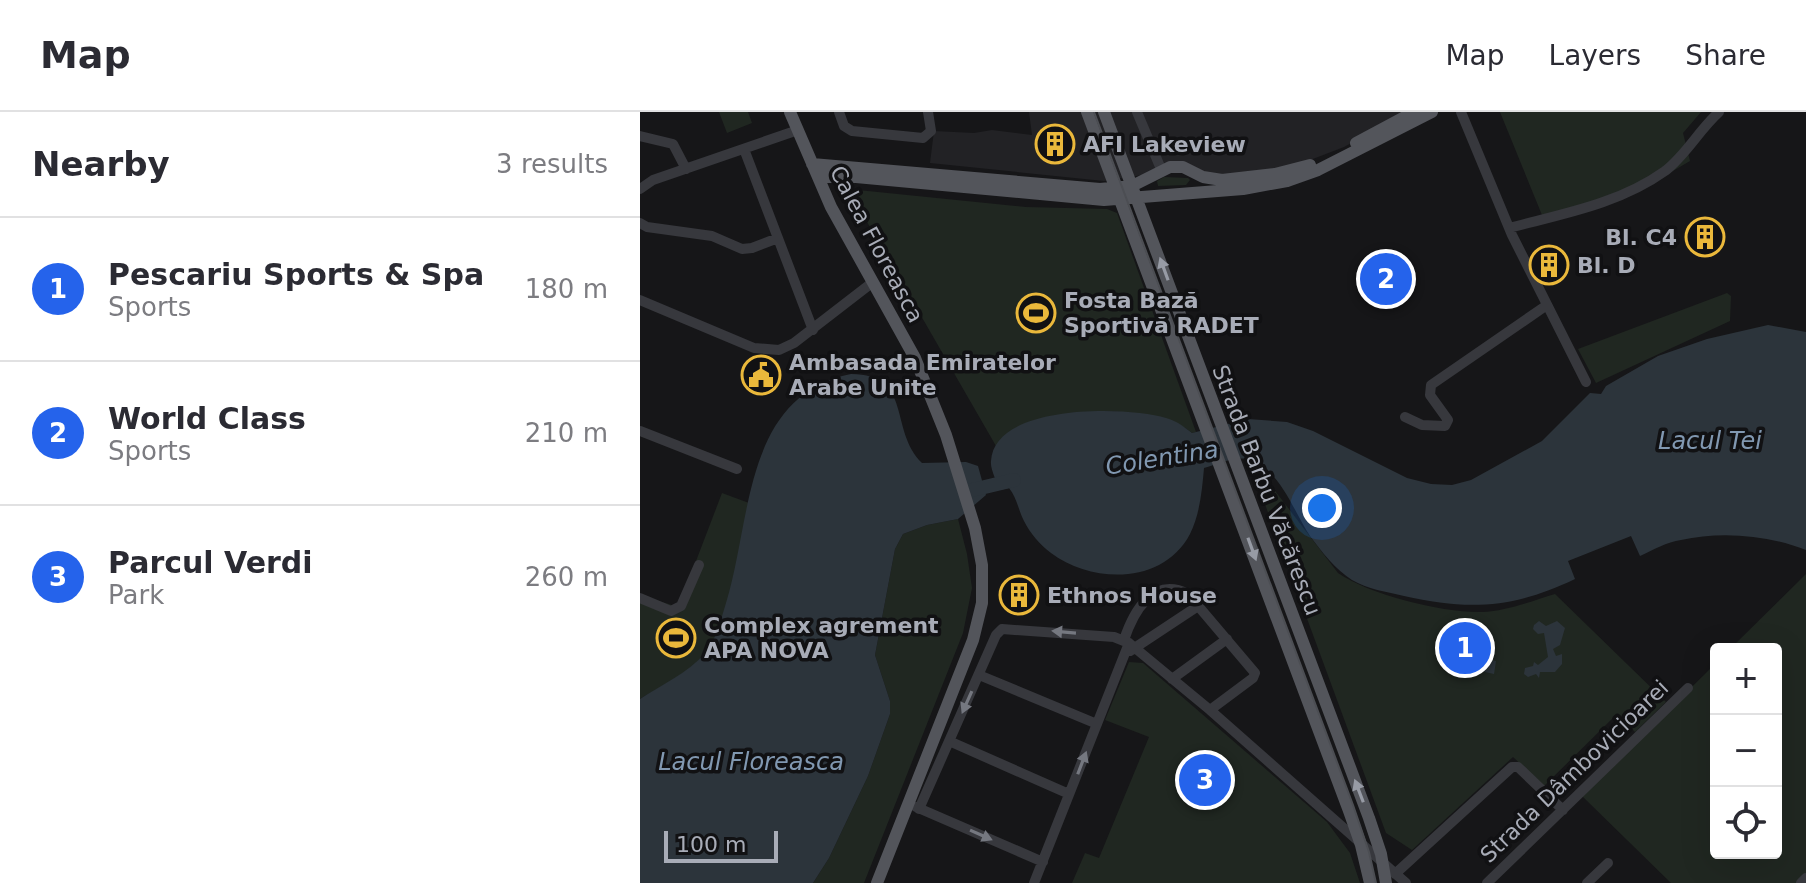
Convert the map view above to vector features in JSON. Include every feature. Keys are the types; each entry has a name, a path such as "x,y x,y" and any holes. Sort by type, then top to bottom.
{"main road":[{"name":"Calea Floreasca","path":"791,112 831,207 920,369 952,453 982,565 981,611 965,661 915,803 880,882"},
{"name":"Strada Barbu Văcărescu","path":"1087,112 1343,794 1361,845 1370,883"},
{"name":"Strada Barbu Văcărescu","path":"1104,112 1391,878"},
{"path":"1134,192 1161,169 1174,166 1209,179 1222,180 1287,172 1337,153 1414,112"},
{"path":"818,177 853,177 1082,198 1134,192 1172,194 1243,189 1287,181 1340,161 1432,112"},
{"path":"812,164 1085,188 1117,194"},
{"path":"1172,194 1194,185 1194,172"},
{"path":"831,207 837,185 853,177"}],"street":[{"path":"839,112 844,126 852,131 923,138 931,131 928,112"},
{"path":"1137,112 1161,169"},
{"path":"1461,112 1509,228 1586,382"},
{"path":"1509,228 1600,204 1637,189 1666,170 1719,112"},
{"path":"640,189 653,180 798,130"},
{"path":"640,136 673,144 686,169"},
{"path":"744,149 813,330"},
{"path":"640,223 647,227 712,236 742,249 778,238"},
{"path":"640,300 763,350 779,350 813,330 873,282"},
{"path":"1405,417 1422,425 1441,427 1448,424 1430,395 1431,385 1547,305"},
{"path":"640,431 737,469"},
{"path":"640,598 671,611 681,606 699,565"},
{"path":"1034,883 1128,646 1134,612 1153,595 1183,591 1254,670 1254,676 1210,710"},
{"path":"1128,646 1198,606"},
{"name":"Calea Floreasca","path":"915,803 949,741 998,631 1007,627 1114,637 1128,646"},
{"path":"1172,679 1227,639"},
{"path":"1128,646 1210,710 1384,865"},
{"path":"979,675 1097,724"},
{"name":"Strada Dâmbovicioarei","path":"1487,883 1688,688"},
{"path":"949,741 1069,794"},
{"path":"1406,883 1391,878 1510,768 1518,767 1563,810"},
{"path":"1322,809 1334,806 1343,794"},
{"path":"915,803 1043,862"},
{"path":"1587,883 1608,863"},
{"path":"1801,883 1806,878"}],"shaded area":[{"path":"719,112 748,112 752,123 727,133"},
{"path":"1029,112 1407,112 1344,147 1292,167 1214,177 1194,167 1104,181 930,163 934,131 974,133 992,130 1032,135"},
{"path":"1500,112 1701,112 1683,133 1690,161 1642,189 1544,220"},
{"path":"1164,177 1190,180 1186,185 1158,186 1157,181"},
{"name":"Fosta Bază Sportivă RADET","path":"848,189 1026,207 1107,209 1117,213 1196,432 1150,415 1092,412 1034,422 1012,433 996,446"},
{"path":"1727,293 1731,296 1730,321 1596,383 1578,349"},
{"path":"1269,483 1338,573 1352,581 1407,601 1466,612 1501,610 1555,594 1666,702 1635,732 1617,714 1544,786 1513,757 1412,850 1386,833 1259,488"},
{"path":"722,493 749,503 734,580 722,621 715,638 700,659 640,699 640,595 675,606 680,603"},
{"path":"958,519 972,588 963,633 864,883 813,883 829,858 868,776 890,714 890,701 875,655 895,549 903,534"},
{"path":"1806,574 1806,875 1798,883 1671,883 1582,796 1710,669 1710,859 1782,859 1782,643 1736,643"},
{"path":"1129,662 1143,663 1327,822 1350,853 1360,883 1072,883 1085,853 1099,858 1149,737 1105,720"}],"water":[{"name":"Lacul Tei","path":"1768,325 1806,332 1806,550 1760,538 1728,535 1676,541 1640,556 1631,536 1568,561 1575,579 1532,596 1471,605 1428,601 1371,588 1346,576 1310,536 1270,473 1251,460 1239,459 1204,468 1196,518 1178,551 1163,563 1145,571 1106,574 1068,563 1043,546 1026,525 1009,488 1000,490 992,468 991,461 998,442 1014,428 1065,413 1123,412 1166,418 1192,433 1248,419 1287,422 1313,431 1407,478 1452,485 1471,480 1542,441 1590,393 1601,394 1606,386 1658,356 1707,339"},
{"name":"Lacul Floreasca","path":"851,374 871,377 884,384 892,394 905,435 922,463 966,462 978,466 986,495 958,519 903,534 895,549 875,655 890,701 890,714 868,776 829,858 813,883 640,883 640,699 691,667 712,642 726,603 748,499 771,434 790,407 816,387"},
{"path":"1539,621 1546,626 1557,621 1565,628 1560,645 1553,649 1556,656 1562,654 1562,664 1555,672 1540,672 1539,678 1536,674 1528,677 1524,674 1525,668 1533,666 1534,662 1538,665 1548,657 1544,633 1538,634 1533,629"},
{"path":"1469,655 1496,661 1494,674 1467,668"}],"waterway":[{"name":"Colentina","path":"968,491 1014,480"}],"tram line":[{"path":"1094,112 1353,805 1376,883"}],"place":[{"name":"AFI Lakeview","path":"1055,144"},
{"name":"Bl. C4","path":"1705,237"},
{"name":"Bl. D","path":"1549,265"},
{"name":"World Class","path":"1386,279"},
{"name":"Fosta Bază Sportivă RADET","path":"1036,313"},
{"name":"Ambasada Emiratelor Arabe Unite","path":"761,375"},
{"name":"Ethnos House","path":"1019,595"},
{"name":"Complex agrement APA NOVA","path":"676,638"},
{"name":"Pescariu Sports & Spa","path":"1465,648"},
{"name":"Parcul Verdi","path":"1205,780"}]}
